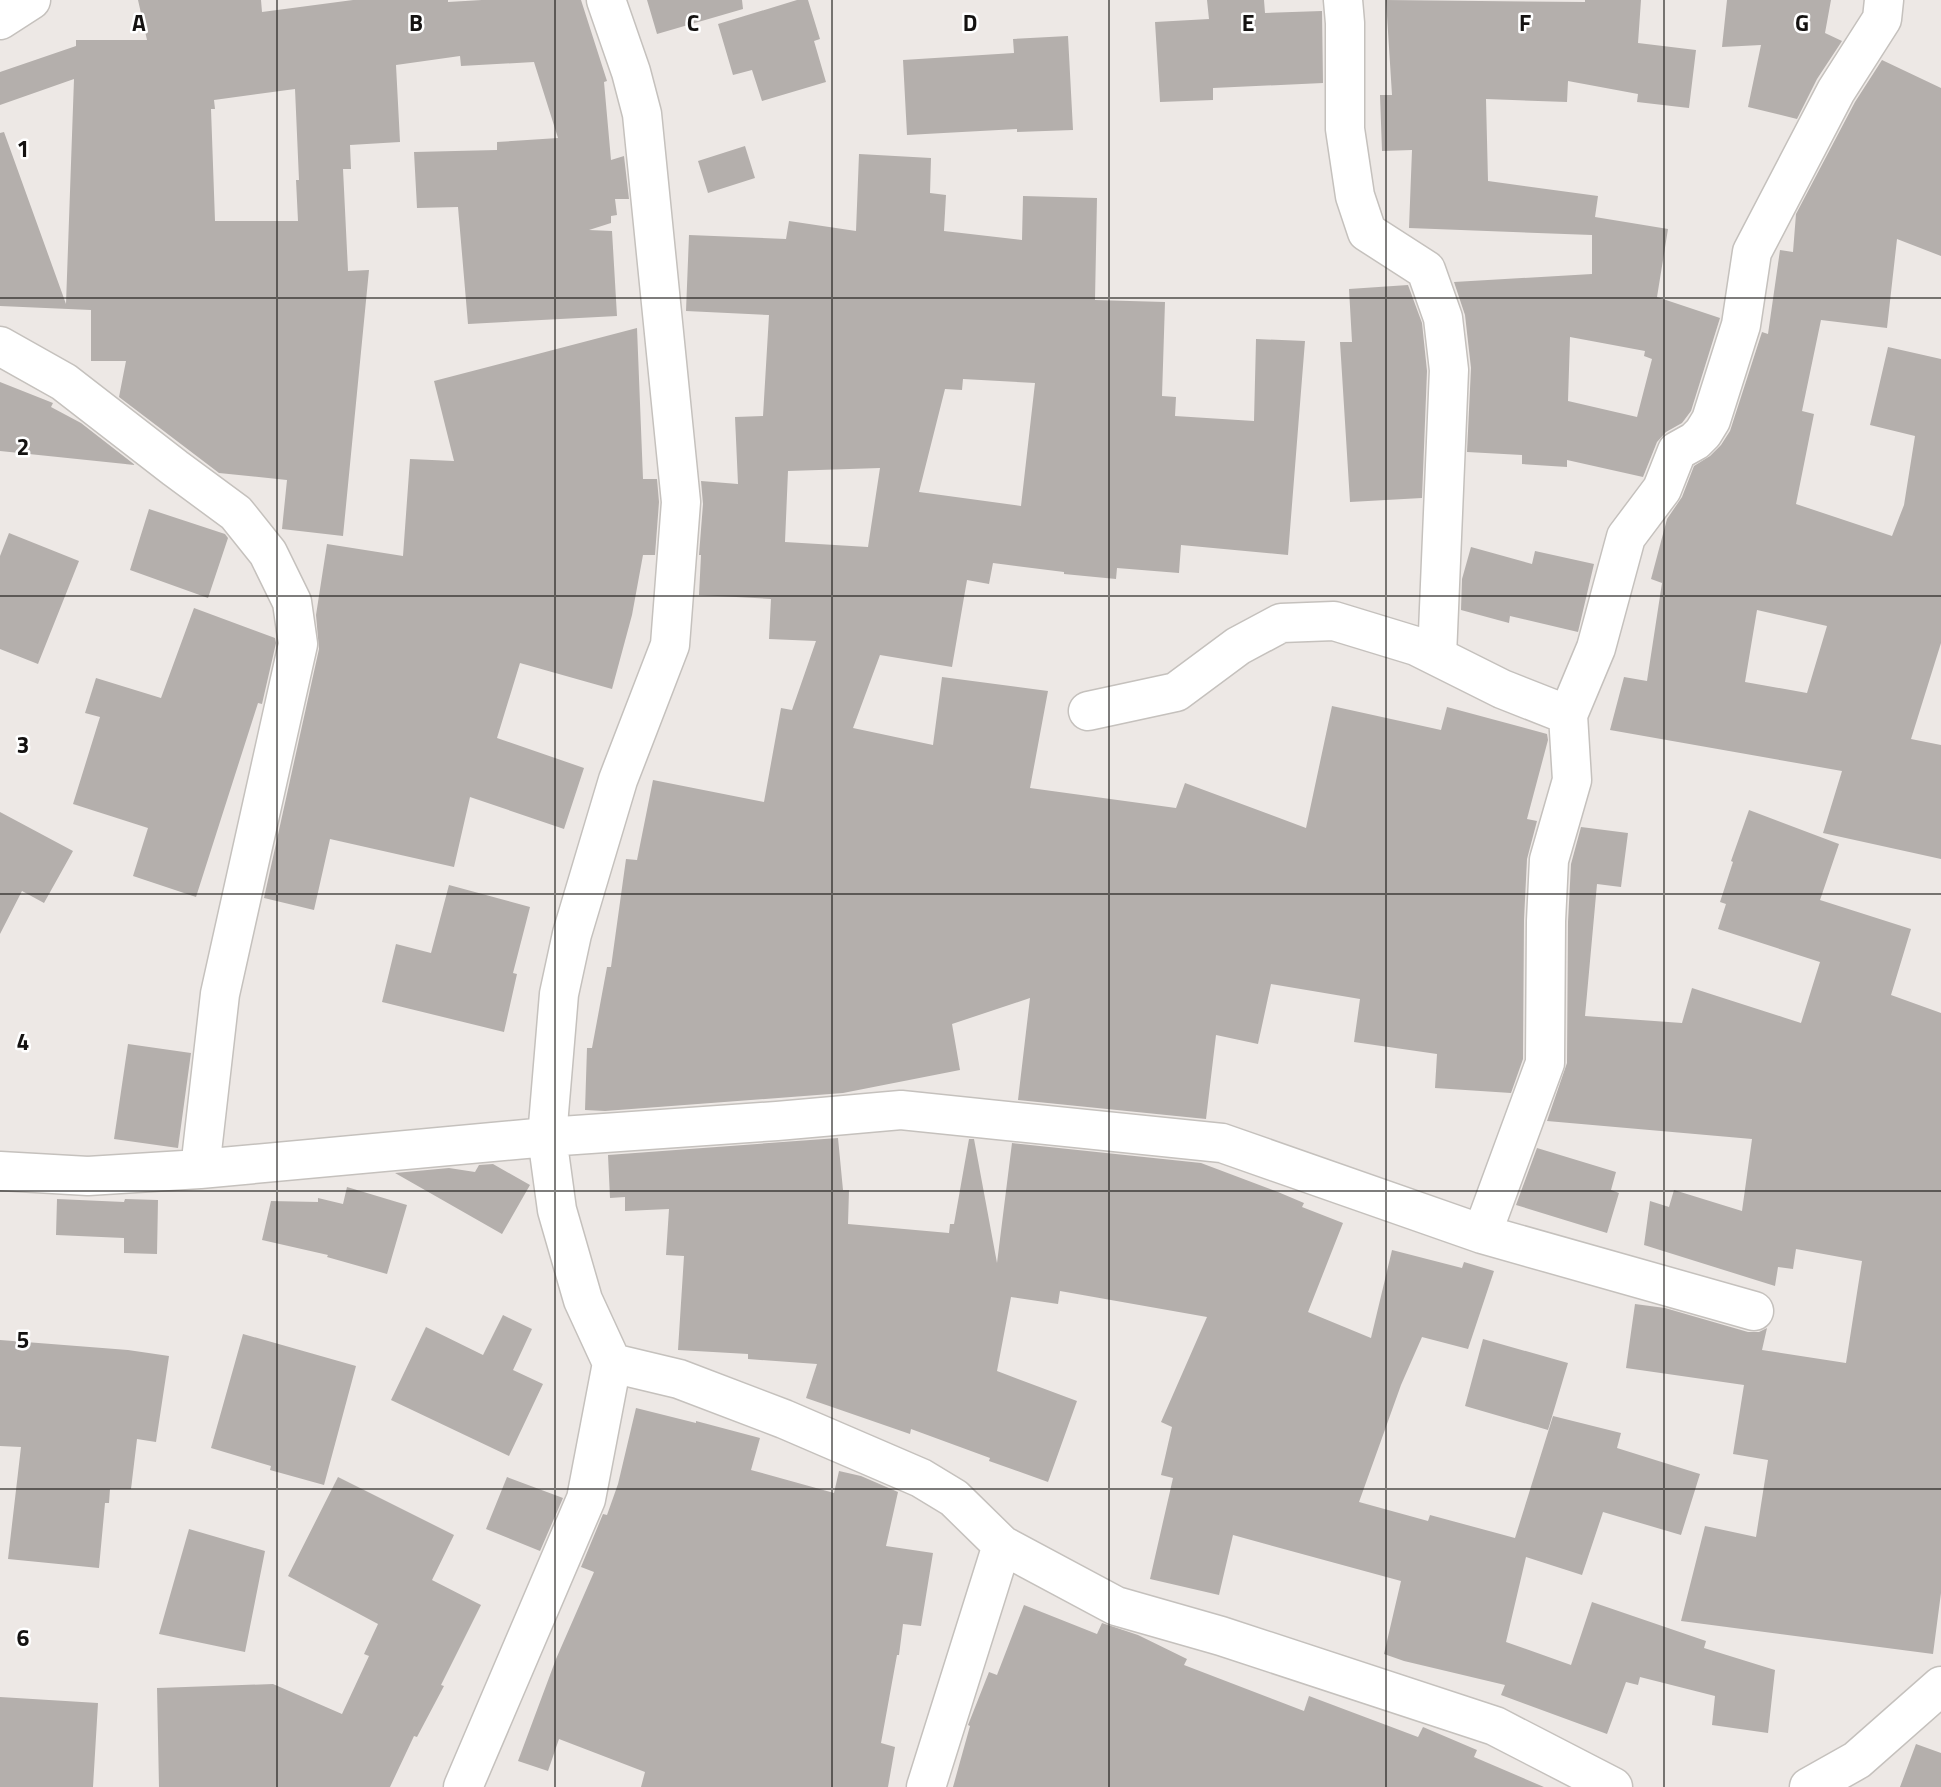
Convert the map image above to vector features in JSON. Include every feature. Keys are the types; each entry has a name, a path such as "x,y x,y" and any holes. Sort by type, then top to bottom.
{"street":[{"path":"0,20 31,0"},
{"path":"463,1787 586,1499 612,1363 583,1300 557,1210 547,1137 559,994 572,934 618,780 670,645 681,502 642,114 631,72 606,0"},
{"path":"1343,0 1345,129 1355,196 1367,232 1426,270 1443,318 1449,370 1437,656"},
{"path":"1482,1234 1545,1063 1549,860 1572,780 1568,715 1596,648 1626,537 1661,489 1677,451 1695,441 1711,420 1741,325 1752,253 1836,91 1882,19 1884,0"},
{"path":"0,346 64,382 236,513 268,553 292,602 298,644 220,994 200,1169"},
{"path":"1088,711 1176,692 1238,646 1281,623 1334,621 1416,646 1502,689 1568,715"},
{"path":"0,1171 88,1175 200,1169 547,1137 901,1110 1222,1143 1482,1234 1754,1311"},
{"path":"612,1363 679,1379 784,1419 921,1478 954,1498 1002,1545 1116,1606 1221,1636 1495,1726 1613,1787"},
{"path":"926,1787 1002,1545"},
{"path":"1809,1787 1857,1760 1941,1686"}],"building":[{"path":"138,0 261,0 262,12 353,0 581,0 607,81 604,82 611,160 624,156 629,199 615,199 617,215 611,216 611,223 589,230 612,231 617,316 468,324 458,207 417,208 414,152 497,150 497,142 558,138 534,62 461,66 460,56 396,65 400,142 350,145 351,169 343,169 348,271 369,270 343,536 282,529 287,480 219,473 119,397 126,361 91,361 91,310 0,306 0,133 4,132 66,304 74,79 0,105 0,72 76,46 76,40 147,40","holes":["295,89 299,180 296,180 298,221 215,221 211,109 215,109 214,100"]},
{"path":"647,0 742,0 743,9 657,34"},
{"path":"797,0 808,0 820,39 814,41 826,82 762,101 752,70 733,75 718,24"},
{"path":"1207,0 1264,0 1265,13 1322,11 1323,83 1213,88 1213,100 1160,102 1155,22 1209,19"},
{"path":"1386,0 1641,0 1638,43 1696,50 1689,108 1637,102 1638,94 1568,81 1567,102 1486,99 1488,181 1598,196 1595,217 1668,229 1657,297 1720,318 1691,411 1682,423 1666,432 1657,442 1643,477 1567,460 1567,467 1522,464 1522,455 1467,452 1471,368 1465,315 1454,282 1592,274 1592,235 1409,228 1412,150 1382,151 1380,95 1392,95","holes":["1570,337 1645,351 1644,356 1652,359 1637,417 1568,401"]},
{"path":"1727,0 1831,0 1825,33 1842,41 1817,79 1797,119 1748,107 1761,45 1722,47"},
{"path":"1068,36 1073,130 1017,132 1017,129 907,135 903,60 1014,53 1013,39"},
{"path":"1882,60 1941,88 1941,256 1897,239 1887,328 1821,320 1802,411 1814,414 1796,504 1892,536 1904,505 1915,436 1870,425 1888,347 1941,359 1941,643 1911,739 1941,745 1941,859 1823,833 1842,771 1610,730 1624,677 1647,681 1662,583 1651,579 1667,519 1682,497 1694,466 1710,456 1730,431 1762,332 1768,334 1780,250 1793,252 1796,214 1855,102","holes":["1757,610 1827,626 1807,693 1745,682"]},
{"path":"745,146 755,178 708,193 698,161"},
{"path":"859,154 931,158 930,193 946,195 944,231 1022,240 1023,196 1097,198 1095,300 1165,302 1162,396 1176,397 1175,416 1254,421 1256,339 1305,341 1288,555 1181,545 1179,573 1117,568 1116,579 993,563 989,584 967,580 952,667 880,655 853,728 933,745 942,677 1048,691 1030,788 1176,808 1185,783 1306,828 1332,706 1441,730 1447,707 1547,734 1548,740 1527,819 1537,821 1527,859 1523,1059 1511,1093 1435,1088 1437,1054 1354,1042 1360,999 1271,984 1258,1044 1216,1035 1206,1119 1018,1100 1030,998 952,1024 960,1070 843,1093 605,1111 585,1110 587,1048 592,1048 607,967 611,967 626,859 637,860 653,780 764,802 781,708 792,710 816,641 769,639 771,599 699,595 703,504 701,481 738,484 735,417 763,416 769,315 686,311 689,235 786,239 789,221 856,231","holes":["963,379 1035,383 1021,506 919,492 945,389 962,390","880,468 868,547 785,542 788,471"]},
{"path":"1408,285 1422,323 1427,371 1422,498 1350,502 1340,342 1352,342 1349,289"},
{"path":"637,328 643,479 657,479 659,502 655,555 643,555 632,615 612,689 520,663 497,738 584,768 564,829 470,797 454,867 330,839 314,910 264,898 319,649 316,615 327,544 403,556 410,459 454,461 434,381"},
{"path":"0,382 53,403 51,407 81,423 135,465 0,451"},
{"path":"149,509 225,534 228,538 208,598 130,570"},
{"path":"9,533 79,561 38,664 0,649 0,556"},
{"path":"1471,547 1532,564 1535,551 1594,564 1578,632 1510,616 1509,623 1461,610 1462,579"},
{"path":"194,608 275,638 276,643 262,704 258,703 196,897 133,876 148,828 73,804 100,717 85,713 96,678 161,698"},
{"path":"1749,810 1839,844 1820,900 1911,929 1891,995 1941,1013 1941,1593 1933,1654 1681,1621 1705,1526 1756,1537 1768,1460 1733,1454 1744,1385 1626,1368 1635,1304 1665,1308 1748,1332 1759,1332 1767,1328 1762,1350 1846,1363 1862,1261 1796,1249 1793,1269 1778,1267 1775,1286 1644,1245 1650,1201 1669,1207 1674,1190 1742,1211 1752,1139 1547,1121 1567,1063 1571,864 1581,827 1628,833 1621,887 1597,884 1585,1016 1682,1023 1692,988 1801,1023 1820,962 1718,929 1726,904 1720,902"},
{"path":"0,812 73,851 44,903 22,891 0,934"},
{"path":"449,885 530,907 513,973 517,974 504,1032 382,1002 396,944 431,953"},
{"path":"128,1044 191,1053 178,1148 114,1139"},
{"path":"838,1138 843,1190 849,1190 848,1224 949,1233 950,1224 954,1224 969,1139 974,1139 997,1263 1012,1143 1201,1163 1278,1192 1304,1203 1302,1207 1343,1223 1308,1312 1371,1338 1392,1250 1462,1268 1464,1262 1494,1271 1468,1349 1422,1337 1401,1385 1359,1502 1428,1521 1430,1515 1515,1538 1553,1416 1621,1433 1617,1448 1700,1474 1681,1535 1603,1512 1582,1575 1526,1557 1506,1642 1571,1665 1592,1602 1706,1641 1704,1648 1775,1670 1768,1733 1712,1725 1715,1696 1640,1677 1638,1685 1626,1682 1607,1734 1501,1695 1505,1685 1384,1654 1401,1581 1233,1535 1219,1595 1150,1579 1173,1478 1161,1475 1172,1427 1161,1422 1207,1317 1060,1291 1058,1304 1011,1297 997,1371 1077,1401 1048,1482 911,1429 910,1434 806,1398 817,1364 748,1359 748,1354 678,1350 684,1256 666,1255 669,1209 625,1211 625,1197 610,1198 608,1155"},
{"path":"1537,1148 1616,1172 1611,1190 1619,1193 1607,1233 1516,1205"},
{"path":"493,1164 530,1185 502,1234 395,1173 449,1168 475,1172 479,1165"},
{"path":"347,1187 407,1205 387,1274 327,1257 328,1255 262,1240 271,1201 318,1202 318,1198 343,1204"},
{"path":"57,1199 124,1202 125,1199 158,1200 157,1254 124,1253 124,1238 56,1235"},
{"path":"503,1315 532,1329 513,1370 543,1384 509,1456 391,1400 426,1327 483,1355"},
{"path":"243,1334 356,1366 324,1485 270,1470 271,1466 211,1448"},
{"path":"1483,1339 1568,1363 1548,1430 1465,1406"},
{"path":"0,1340 128,1350 169,1356 156,1442 137,1439 131,1489 110,1489 109,1503 105,1503 99,1568 8,1559 21,1447 0,1446"},
{"path":"636,1408 760,1438 751,1470 834,1493 839,1471 861,1476 898,1492 886,1546 933,1553 921,1626 903,1624 897,1655 881,1743 895,1747 888,1787 641,1787 645,1772 559,1739 548,1771 518,1761 556,1659 594,1572 581,1567 603,1514 607,1515 618,1484"},
{"path":"338,1477 454,1535 432,1580 481,1605 441,1685 444,1686 417,1737 414,1736 390,1787 159,1787 157,1688 273,1684 342,1714 369,1656 364,1654 378,1624 288,1576"},
{"path":"507,1477 563,1498 540,1551 486,1529"},
{"path":"189,1529 265,1551 245,1652 159,1634"},
{"path":"1024,1605 1097,1634 1102,1623 1138,1635 1187,1659 1184,1665 1304,1711 1309,1696 1418,1737 1423,1727 1477,1750 1474,1757 1544,1787 953,1787 970,1726 968,1725 989,1672 997,1675"},
{"path":"0,1697 98,1703 93,1787 0,1787"},
{"path":"1916,1744 1941,1753 1941,1787 1900,1787"}]}
